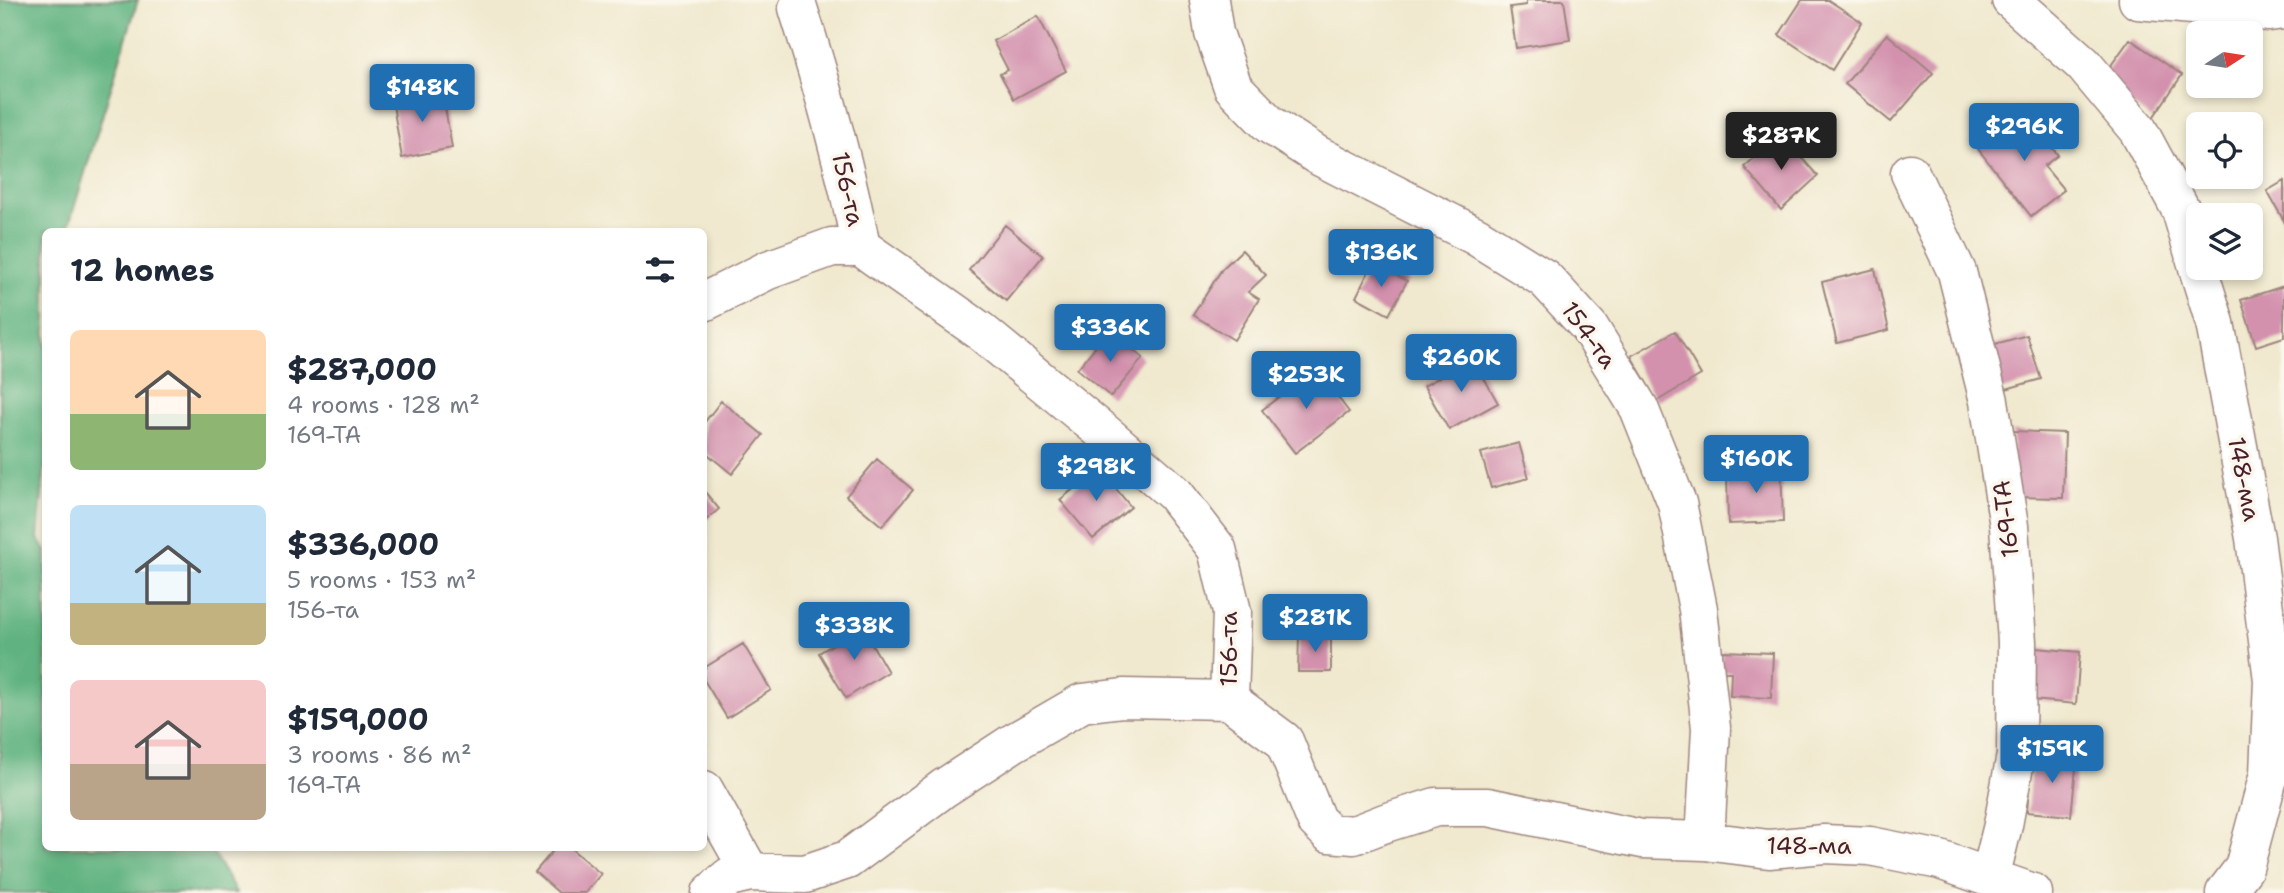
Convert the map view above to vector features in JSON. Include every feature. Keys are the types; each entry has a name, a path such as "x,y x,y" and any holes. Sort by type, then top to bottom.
{"street":[{"name":"154-та","path":"1209,0 1214,33 1233,87 1269,124 1317,155 1476,236 1545,279 1589,327 1639,408 1676,503 1698,609 1711,728 1706,841"},
{"name":"148-ма","path":"2011,0 2084,64 2138,130 2181,210 2186,227"},
{"path":"2138,0 2269,12 2284,10"},
{"name":"156-та","path":"798,8 827,102 862,247 979,330 1174,494 1217,549 1232,612 1229,700 1284,741 1316,820 1329,833 1354,835 1436,807 1488,807 1642,839 1706,841"},
{"name":"169-TA","path":"1910,173 1957,272 1989,401 2009,526 2017,642 2016,755 1990,878"},
{"path":"707,300 768,270 832,247 862,247"},
{"name":"148-ма","path":"2202,280 2215,323 2255,538 2273,680 2269,774 2244,868 2225,893"},
{"path":"711,893 729,877 750,872 805,874 847,860 944,788 1013,743 1082,703 1122,698 1229,700"},
{"path":"707,795 750,872"},
{"name":"148-ма","path":"1706,841 1769,849 1824,844 1870,846 1940,860 2033,893"}],"green space":[{"path":"0,0 138,0 68,228 42,228 42,495 38,538 42,544 42,851 212,851 236,893 0,893"}],"building":[{"path":"1526,0 1564,0 1570,40 1516,48 1510,7 1526,5"},
{"path":"1802,0 1828,0 1862,22 1832,70 1779,35"},
{"path":"1038,16 1066,71 1014,99 1000,74 1008,70 993,41"},
{"path":"1887,34 1933,73 1891,122 1845,84"},
{"path":"2130,39 2182,75 2152,119 2099,82"},
{"path":"442,90 452,148 402,158 392,99"},
{"path":"2023,112 2058,155 2044,166 2064,190 2031,216 1978,149"},
{"path":"1781,135 1818,176 1781,210 1744,167"},
{"path":"2284,181 2284,221 2267,191"},
{"path":"1005,225 1043,256 1006,301 969,270"},
{"path":"1242,250 1266,275 1248,292 1259,299 1234,340 1193,315 1222,269"},
{"path":"1373,263 1407,281 1389,315 1356,297"},
{"path":"1875,269 1889,330 1837,343 1822,282"},
{"path":"2284,286 2284,337 2256,346 2241,300"},
{"path":"1109,330 1143,358 1111,397 1077,369"},
{"path":"1675,331 1701,375 1657,401 1631,356"},
{"path":"2027,335 2041,379 1999,391 1985,347"},
{"path":"1473,358 1498,403 1449,430 1424,386"},
{"path":"1316,368 1349,412 1295,453 1262,410"},
{"path":"721,401 763,435 732,474 707,453 707,419"},
{"path":"2013,431 2065,433 2063,498 2011,497"},
{"path":"1519,443 1529,478 1491,488 1481,453"},
{"path":"877,459 913,490 882,526 846,496"},
{"path":"1781,463 1783,522 1728,524 1727,475 1746,474 1745,464"},
{"path":"1099,468 1131,507 1093,539 1060,500"},
{"path":"707,495 719,509 707,519"},
{"path":"862,627 888,672 846,698 819,653"},
{"path":"1299,635 1331,636 1331,672 1298,672"},
{"path":"743,644 771,690 727,718 707,685 707,666"},
{"path":"2025,647 2080,652 2076,704 2021,699"},
{"path":"1722,651 1773,653 1771,698 1730,696 1731,672 1721,672"},
{"path":"2032,755 2077,759 2071,816 2027,812"},
{"path":"553,851 574,851 601,874 585,893 559,893 535,872"}]}
